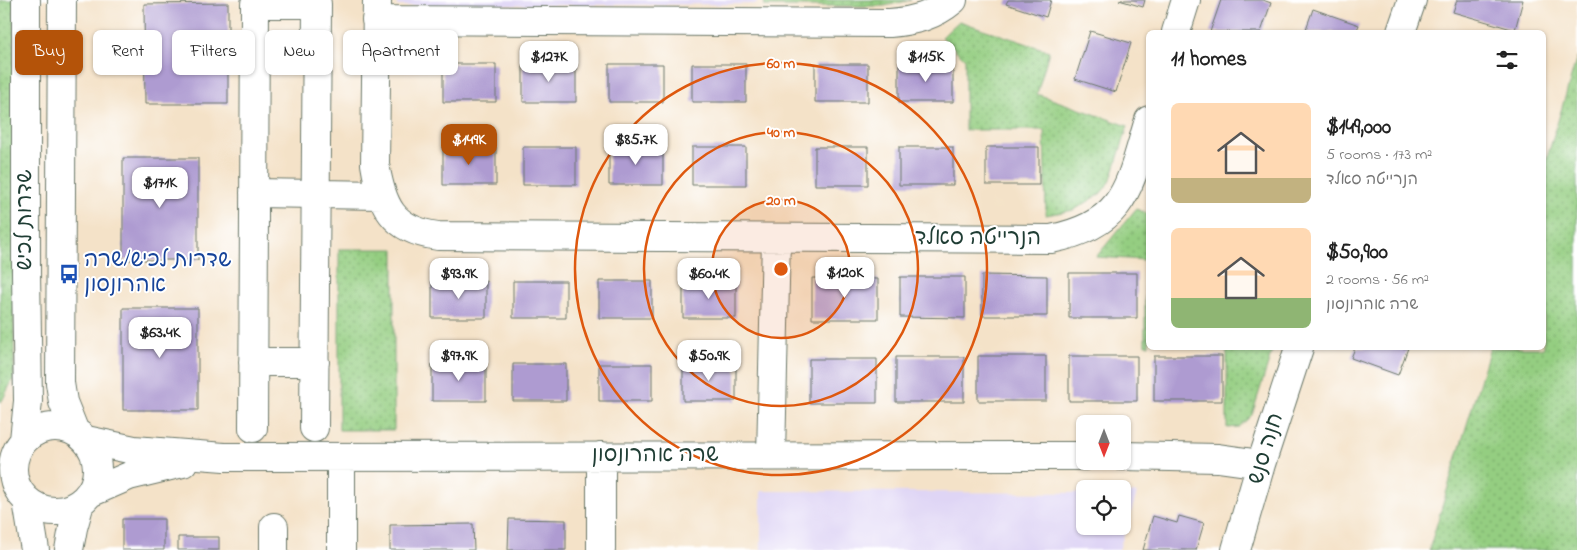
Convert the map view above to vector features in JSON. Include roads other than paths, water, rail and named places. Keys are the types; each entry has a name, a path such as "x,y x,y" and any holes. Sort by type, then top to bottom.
{"street":[{"name":"שדרות לכיש","path":"15,444 28,400 26,0"},
{"name":"שדרות לכיש","path":"62,0 60,383 62,402 80,436"},
{"path":"377,10 890,23 904,22 927,16 937,12 953,0"},
{"path":"1177,30 1186,0"},
{"path":"1402,30 1412,0"},
{"path":"252,428 256,4 317,4 314,428"},
{"name":"הנרייטה סאלד","path":"377,10 375,164 382,195 390,212 404,226 424,234 438,236 1051,239 1089,228 1109,214 1123,196 1128,185 1146,129"},
{"path":"254,193 382,195"},
{"path":"771,456 776,238"},
{"name":"חנה סנש","path":"1236,550 1298,350"},
{"path":"253,362 315,362"},
{"path":"35,550 15,493 12,468 15,444 35,432 48,428 62,428 80,436 94,452 97,466 96,480 85,498 73,528 69,550"},
{"name":"שרה אהרונסון","path":"80,436 134,450 224,456 1076,456"},
{"name":"שרה אהרונסון","path":"85,498 111,482 152,470 224,456"},
{"path":"601,456 601,550"},
{"path":"1131,456 1218,458 1262,464"},
{"path":"341,457 341,550"},
{"path":"15,493 39,508 53,511 67,510 85,498"}],"place":[{"name":"שדרות לכיש/שרה אהרונסון","path":"69,274"}]}
